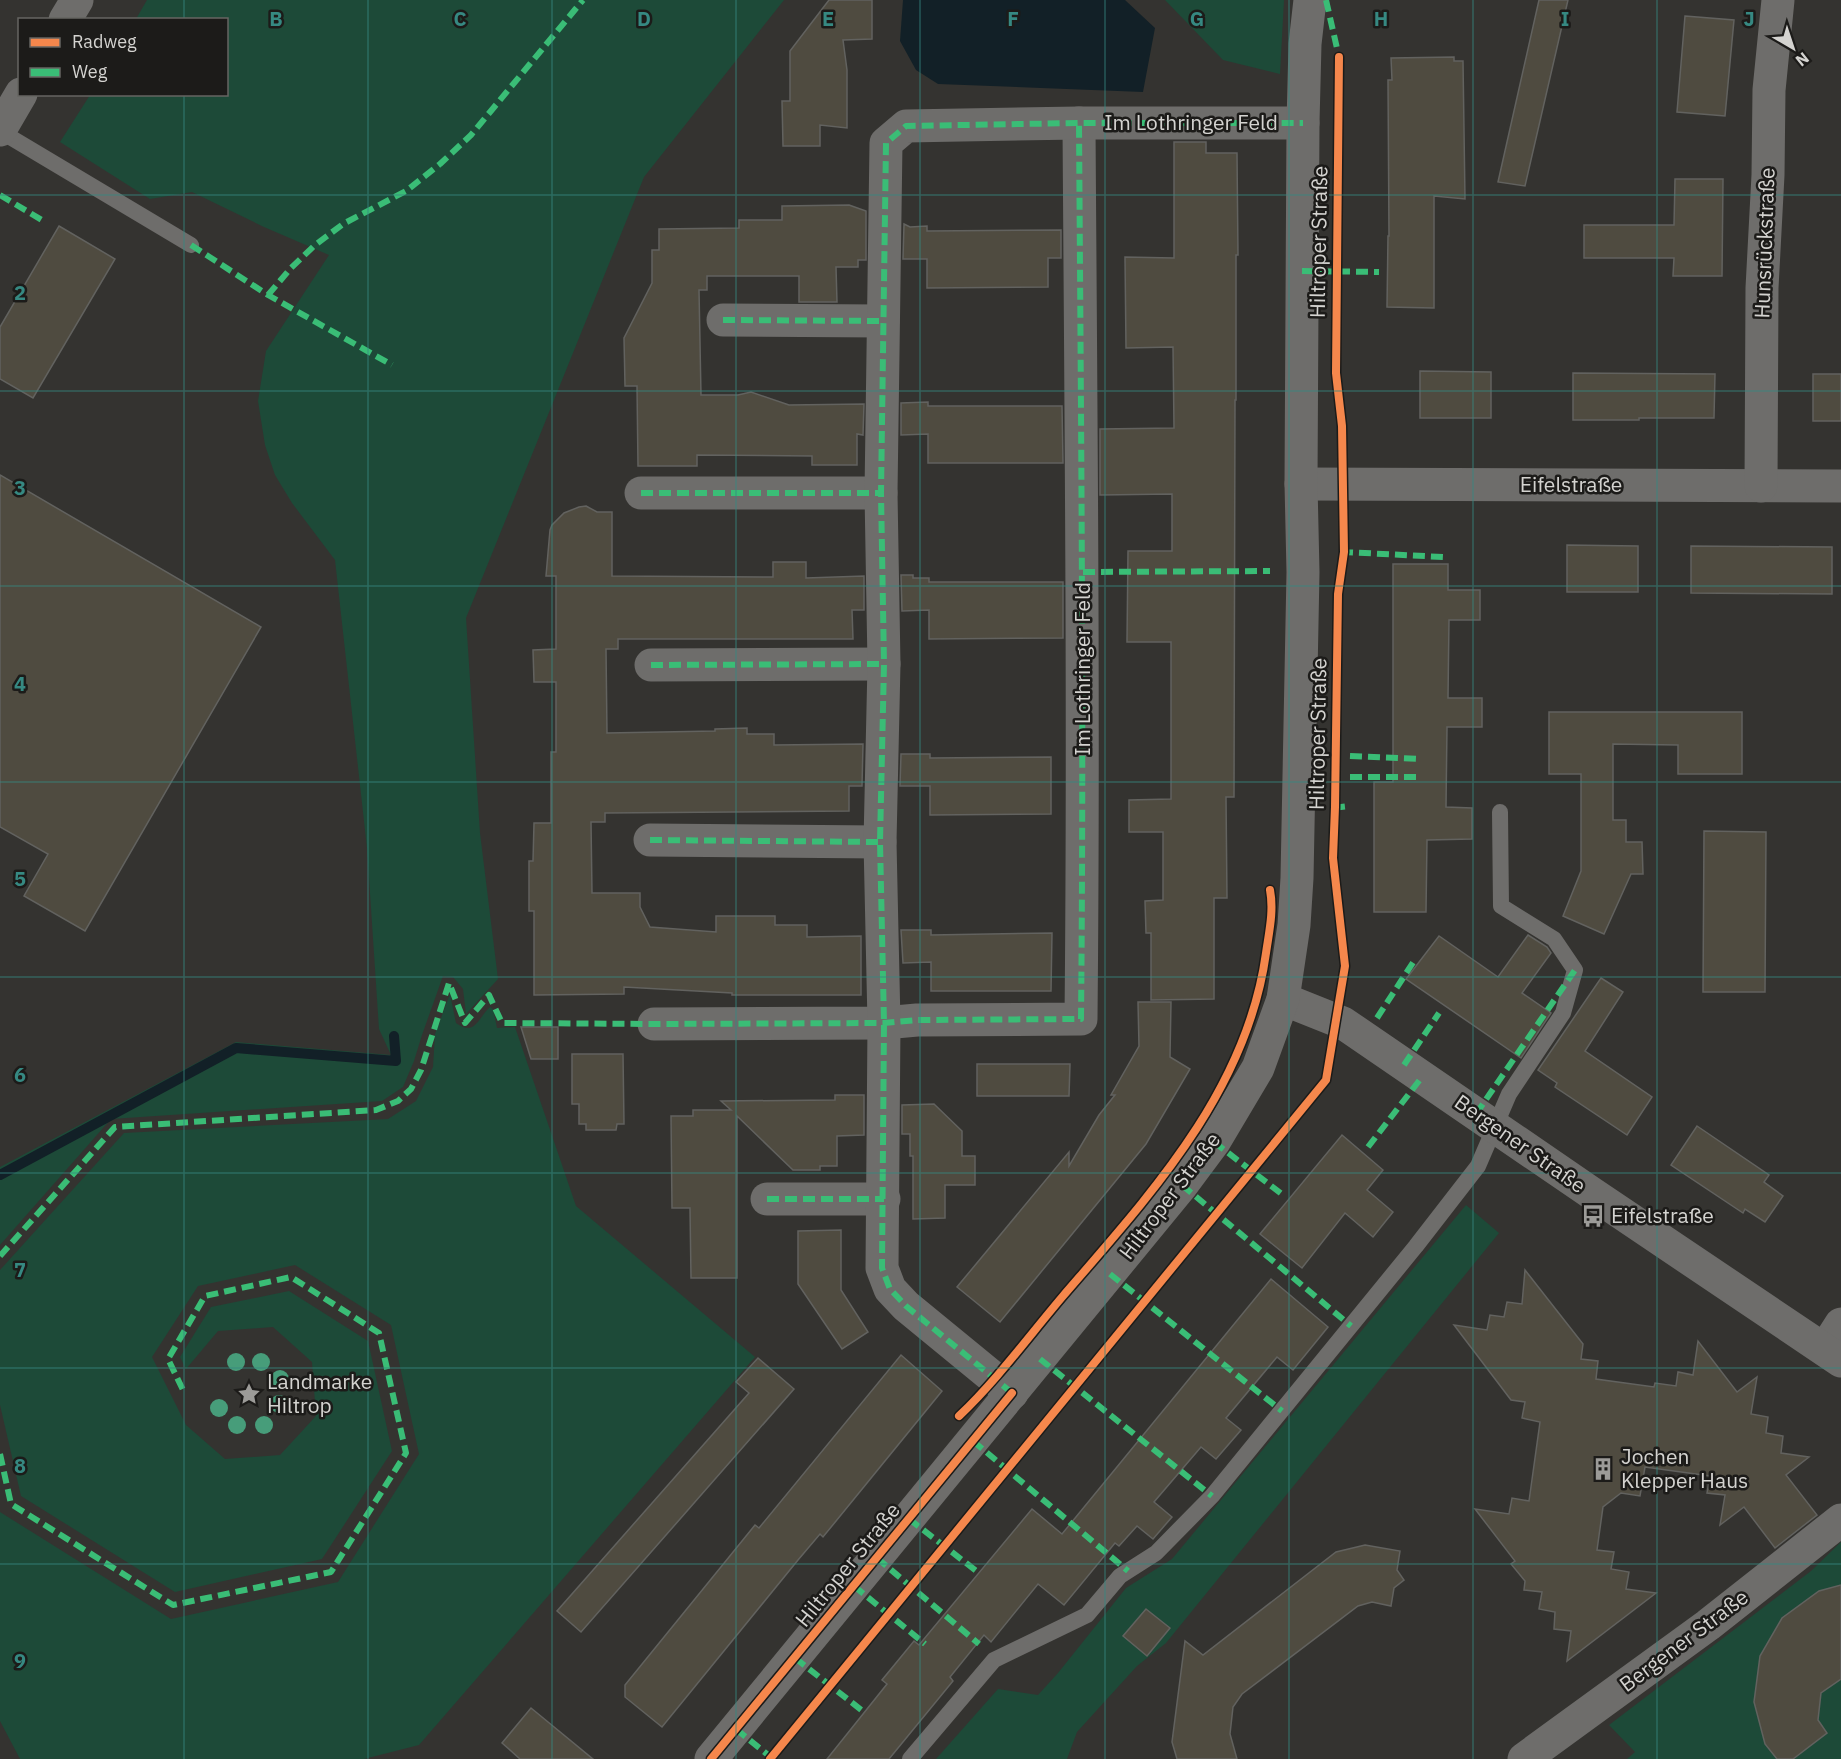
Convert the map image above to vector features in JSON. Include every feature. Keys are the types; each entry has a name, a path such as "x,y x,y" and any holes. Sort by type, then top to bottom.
{"street":[{"path":"66,18 77,0"},
{"name":"Hiltroper Straße","path":"711,1759 1182,1185 1214,1142 1258,1068 1283,999 1294,925 1298,878 1303,583 1301,484 1303,123 1305,44 1310,0"},
{"name":"Hunsrückstraße","path":"1761,486 1762,288 1768,175 1769,90 1778,0"},
{"path":"0,130 20,96"},
{"name":"Im Lothringer Feld","path":"654,1024 1081,1019 1083,572 1079,123"},
{"name":"Im Lothringer Feld","path":"1012,1393 906,1306 890,1289 882,1268 884,1023 880,842 884,664 881,493 886,143 906,126 1303,123"},
{"path":"723,320 884,321"},
{"name":"Eifelstraße","path":"1301,484 1841,486"},
{"path":"641,493 881,493"},
{"path":"651,665 884,664"},
{"path":"650,840 880,842"},
{"name":"Bergener Straße","path":"1283,999 1342,1023 1590,1192 1835,1345"},
{"path":"767,1198 884,1199"},
{"name":"Bergener Straße","path":"1524,1759 1708,1624 1841,1520"}],"lane":[{"path":"0,130 191,245"},
{"path":"910,1759 994,1660 1087,1615 1120,1576 1156,1553 1212,1496 1416,1246 1478,1166 1509,1094 1563,1013 1575,970 1554,939 1501,906 1500,812"}],"green space":[{"path":"147,0 784,0 644,177 466,618 480,833 498,979 466,1014 463,989 453,977 443,976 403,1087 382,1101 111,1119 0,1245 0,1167 236,1042 391,1055 379,1029 367,848 335,560 292,503 275,475 265,445 258,401 266,351 329,255 192,192 150,199 60,142 89,96 228,96 228,18 137,18"},
{"path":"1165,0 1284,0 1280,74 1223,60"},
{"path":"450,994 456,1023 462,1027 472,1027 490,1007 493,1009 497,1028 515,1027 576,1206 755,1357 419,1745 364,1759 20,1759 0,1721 0,1512 171,1619 338,1582 419,1454 391,1325 295,1265 198,1286 152,1357 186,1425 225,1459 280,1455 316,1416 312,1362 273,1327 218,1331 186,1369 180,1357 211,1307 289,1291 368,1341 392,1451 322,1559 175,1592 21,1496 0,1405 0,1270 124,1133 388,1119 416,1101 433,1067 435,1034"},
{"path":"1466,1205 1499,1233 1166,1643 1137,1666 1077,1732 1067,1759 936,1759 998,1689 1038,1695 1126,1588 1172,1559"},
{"path":"1841,1542 1841,1759 1627,1759 1635,1752 1609,1725 1811,1571"}],"shaded area":[{"path":"903,0 1125,0 1155,28 1143,92 938,84 916,70 900,41"}],"building":[{"path":"829,0 872,0 872,39 843,40 847,70 847,128 820,125 820,146 783,146 782,101 790,101 790,51"},
{"path":"1539,0 1568,0 1525,186 1498,182"},
{"path":"1685,16 1734,20 1725,116 1677,112"},
{"path":"1454,57 1454,61 1463,61 1465,199 1434,196 1434,308 1387,307 1388,80 1392,80 1391,58"},
{"path":"1174,142 1206,142 1206,153 1237,153 1234,797 1226,797 1227,898 1214,898 1214,999 1151,1000 1151,933 1146,933 1145,901 1163,900 1163,832 1129,832 1129,800 1171,799 1171,642 1127,642 1128,551 1172,551 1172,494 1100,495 1100,429 1174,428 1173,347 1126,348 1125,257 1174,258"},
{"path":"1675,179 1723,179 1722,276 1673,276 1674,258 1584,258 1584,225 1674,225"},
{"path":"849,205 866,211 866,260 858,260 858,267 836,267 837,302 799,302 799,276 707,276 707,290 699,290 701,395 738,395 751,392 789,405 864,404 863,435 857,434 857,465 812,465 812,456 697,455 697,466 638,466 637,386 625,386 624,338 652,283 652,250 659,250 659,229 739,228 739,220 782,220 782,206"},
{"path":"904,224 910,227 927,226 927,231 1061,230 1061,258 1048,258 1048,287 927,288 927,259 903,259"},
{"path":"59,226 115,259 33,398 0,379 0,327"},
{"path":"1420,371 1491,372 1491,418 1420,418"},
{"path":"1573,373 1715,374 1714,418 1573,420"},
{"path":"1813,374 1841,374 1841,421 1813,421"},
{"path":"928,402 928,406 1062,406 1063,463 928,463 928,434 901,435 901,403"},
{"path":"0,475 261,627 85,931 24,896 48,854 0,827"},
{"path":"586,506 597,512 612,512 612,576 773,577 773,562 806,562 806,578 864,576 864,610 852,610 853,639 618,639 618,649 606,649 607,733 715,731 715,729 747,728 747,734 774,734 774,745 863,744 862,786 849,786 849,811 605,813 605,822 591,822 592,893 640,893 640,907 650,927 716,932 716,916 775,916 775,925 807,925 807,937 861,936 861,995 732,995 732,993 624,987 624,994 534,995 534,911 529,911 529,861 533,861 534,823 551,823 551,752 556,752 556,682 534,682 533,650 556,649 556,576 546,576 550,530 564,513"},
{"path":"1567,545 1638,546 1638,592 1567,592"},
{"path":"1691,546 1832,547 1832,594 1691,593"},
{"path":"1393,564 1448,564 1448,590 1480,590 1480,620 1449,620 1448,698 1482,698 1482,727 1447,727 1446,807 1472,808 1472,839 1427,840 1426,912 1374,912 1374,782 1393,782"},
{"path":"901,575 929,578 929,582 1063,582 1063,638 929,639 929,610 902,611"},
{"path":"1549,712 1742,712 1742,774 1678,774 1678,745 1613,744 1613,820 1626,820 1626,842 1642,842 1643,874 1631,874 1604,934 1563,916 1581,871 1581,774 1549,774"},
{"path":"901,754 930,754 930,758 1051,757 1051,814 930,815 930,786 900,786"},
{"path":"1704,831 1766,832 1765,992 1703,992"},
{"path":"901,930 931,930 931,935 1052,933 1051,991 931,991 931,962 903,963"},
{"path":"1528,935 1547,947 1551,953 1522,993 1551,1013 1521,1058 1406,979 1439,936 1498,977"},
{"path":"1601,978 1623,992 1585,1051 1652,1097 1627,1135 1555,1087 1557,1083 1538,1070"},
{"path":"1138,1002 1171,1002 1170,1057 1190,1069 1146,1144 1000,1322 957,1287 1069,1152 1069,1166 1099,1115 1115,1095 1111,1095 1139,1046"},
{"path":"521,1027 558,1027 558,1059 531,1059"},
{"path":"572,1054 623,1054 624,1124 617,1124 616,1130 586,1130 586,1124 579,1124 579,1104 572,1104"},
{"path":"977,1064 1070,1064 1069,1096 977,1096"},
{"path":"835,1095 864,1095 864,1135 837,1136 837,1166 820,1166 820,1170 793,1170 737,1116 737,1278 691,1278 690,1208 672,1208 671,1116 693,1116 693,1110 731,1110 721,1101 835,1100"},
{"path":"934,1104 962,1131 962,1156 975,1156 975,1185 945,1185 945,1218 913,1219 913,1156 910,1156 910,1134 902,1134 902,1105"},
{"path":"1697,1126 1769,1175 1764,1182 1783,1196 1765,1222 1745,1209 1743,1213 1671,1165"},
{"path":"1342,1135 1383,1170 1367,1190 1393,1212 1373,1237 1345,1213 1302,1268 1260,1234"},
{"path":"841,1230 841,1290 868,1332 842,1349 798,1284 798,1231"},
{"name":"Jochen Klepper Haus","path":"1525,1270 1583,1344 1581,1359 1598,1361 1596,1379 1654,1387 1655,1383 1676,1386 1678,1372 1693,1375 1698,1341 1737,1392 1757,1377 1751,1414 1768,1417 1766,1433 1783,1436 1781,1453 1809,1457 1786,1475 1817,1515 1775,1548 1744,1507 1720,1525 1725,1495 1707,1493 1710,1476 1645,1467 1640,1496 1621,1493 1603,1507 1597,1550 1614,1552 1611,1569 1629,1572 1626,1589 1656,1593 1567,1661 1571,1631 1554,1629 1555,1612 1539,1609 1542,1592 1524,1590 1525,1581 1511,1564 1515,1561 1475,1509 1509,1514 1512,1498 1529,1501 1540,1422 1522,1418 1525,1402 1511,1400 1454,1325 1487,1330 1490,1315 1504,1317 1507,1302 1522,1304"},
{"path":"1271,1279 1328,1327 1293,1370 1277,1357 1226,1418 1241,1430 1216,1459 1201,1447 1154,1502 1172,1517 1153,1539 1137,1526 1119,1546 1115,1543 1064,1605 1038,1584 991,1642 984,1635 950,1677 953,1681 889,1759 827,1759 887,1684 882,1680 914,1641 919,1645 1032,1509 1062,1534"},
{"path":"901,1355 942,1391 823,1537 820,1534 798,1560 662,1727 625,1697 625,1685 755,1525 759,1528"},
{"path":"758,1358 794,1389 581,1632 557,1611 749,1393 736,1382"},
{"path":"1365,1545 1400,1551 1397,1570 1404,1580 1394,1588 1391,1606 1372,1602 1358,1606 1242,1694 1233,1707 1230,1734 1237,1759 1177,1759 1172,1742 1185,1641 1203,1655 1336,1552"},
{"path":"1841,1585 1841,1679 1821,1693 1818,1720 1827,1733 1793,1759 1777,1759 1765,1744 1754,1702 1760,1656 1782,1618 1819,1591"},
{"path":"1146,1609 1170,1628 1147,1656 1123,1636"},
{"path":"531,1708 593,1759 520,1759 502,1743"}],"waterway":[{"path":"0,1175 236,1048 396,1061 394,1036"}],"marked path":[{"path":"268,295 315,245 343,224 406,191 471,135 583,0"},
{"path":"1326,0 1339,57"},
{"path":"0,1256 115,1127 376,1110 398,1101 411,1089 421,1070 449,983 465,1023 489,995 502,1023 884,1023 917,1020 1081,1019 1079,123"},
{"path":"1012,1393 906,1306 890,1289 882,1268 884,1023 880,842 884,664 881,493 886,143 906,126 1303,123"},
{"path":"0,195 45,222"},
{"path":"191,245 268,295 392,365"},
{"path":"1302,271 1379,272"},
{"path":"723,320 883,321"},
{"path":"641,493 881,493"},
{"path":"1344,549 1344,552 1443,557"},
{"path":"1083,572 1270,571"},
{"path":"651,665 884,664"},
{"path":"1350,756 1419,759"},
{"path":"1350,777 1421,777"},
{"path":"1333,808 1350,806"},
{"path":"650,840 880,842"},
{"path":"1377,1018 1416,958"},
{"path":"1476,1114 1575,970"},
{"path":"1404,1065 1439,1013"},
{"path":"1368,1147 1422,1077"},
{"path":"1214,1142 1283,1195"},
{"path":"1182,1185 1351,1326"},
{"path":"767,1199 884,1199"},
{"path":"1110,1274 1282,1411"},
{"path":"0,1454 11,1504 173,1605 331,1572 406,1453 379,1333 291,1277 205,1296 168,1359 184,1392"},
{"path":"1040,1359 1212,1496"},
{"path":"973,1441 1128,1571"},
{"path":"909,1519 979,1573"},
{"path":"877,1558 979,1644"},
{"path":"854,1586 925,1644"},
{"path":"795,1658 864,1712"},
{"path":"736,1729 773,1759"}],"cycle path":[{"path":"770,1759 1326,1080 1345,966 1333,858 1338,594 1344,552 1342,426 1336,373 1339,57"},
{"path":"959,1416 1000,1373 1129,1219 1190,1138 1216,1096 1238,1051 1255,1003 1270,929 1270,890"},
{"path":"711,1759 1012,1393"}],"place":[{"name":"Eifelstraße","path":"1593,1216"},
{"name":"Landmarke Hiltrop","path":"249,1394"},
{"name":"Jochen Klepper Haus","path":"1603,1469"}]}
